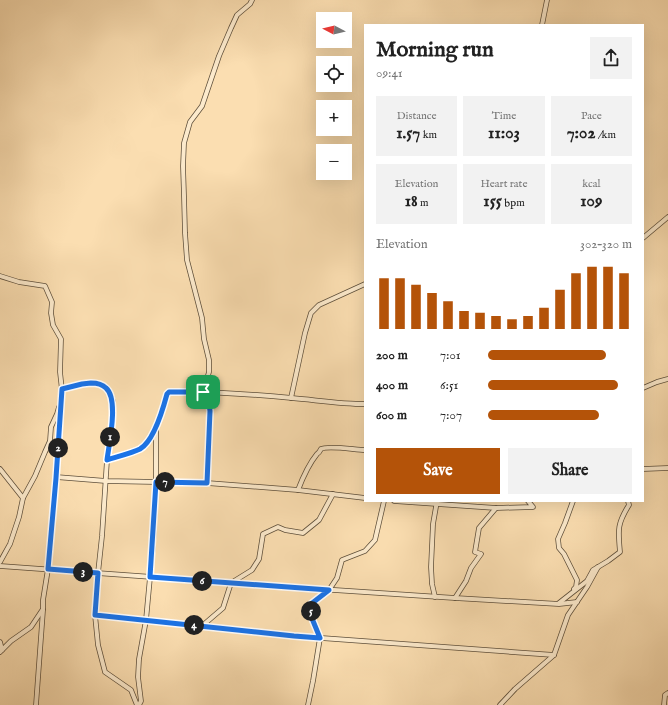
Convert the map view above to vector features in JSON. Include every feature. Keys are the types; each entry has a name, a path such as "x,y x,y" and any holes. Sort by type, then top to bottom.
{"street":[{"path":"207,483 210,411 209,404 203,392 209,372 209,360 204,339 202,318 187,260 183,166 184,143 190,122 202,106 218,56 237,15 250,4 252,0"},
{"path":"542,24 547,0"},
{"path":"644,237 668,217"},
{"path":"0,276 19,282 45,286 52,302 51,313 53,325 61,339 60,372 62,389 56,478 48,569 43,600 36,705"},
{"path":"291,398 305,333 311,313 319,305 364,284"},
{"path":"644,388 668,379"},
{"path":"62,389 82,384 98,384 106,387 110,393 112,401 113,411 107,460 95,615 98,645 105,672 131,690 138,705"},
{"path":"0,562 10,544 20,517 23,498 35,476 50,441 51,428 57,414 62,389"},
{"path":"107,460 140,449 147,443 156,428 167,394 169,392 203,392 364,404"},
{"path":"138,705 140,701 138,677 139,659 146,620 150,577 156,482 156,428"},
{"path":"298,490 310,463 321,450 327,448 364,450"},
{"path":"644,469 668,468"},
{"path":"0,469 23,498"},
{"path":"56,478 207,483 298,490 364,498"},
{"path":"202,626 223,608 231,583 252,570 259,559 263,534 278,527 285,530 303,533 319,520 333,494"},
{"path":"308,705 320,638 311,616 311,604 329,590 337,578 342,560 364,551 375,540 384,502"},
{"path":"435,597 432,584 431,567 433,524 437,502 496,508 533,507 529,502"},
{"path":"559,604 576,587 577,580 564,554 558,548 558,539 572,502"},
{"path":"559,604 587,581 593,570 620,552 618,527 623,514 629,505 628,502"},
{"path":"455,598 466,581 471,568 481,554 475,552 480,528 496,508"},
{"path":"0,566 435,597 559,604 577,602"},
{"path":"500,705 515,689 554,655 568,615 598,567"},
{"path":"1,651 11,641 31,627 43,610"},
{"path":"95,615 294,636 554,655"},
{"path":"0,642 1,651"},
{"path":"664,705 665,696 668,693"}],"route":[{"path":"91,383 106,387 110,393 113,411 107,460 140,449 147,443 156,428 167,394 169,392 203,392 209,404 210,411 207,483 156,482 150,577 329,590 311,604 311,616 320,638 95,615 98,573 48,569 62,389 91,383"}]}
